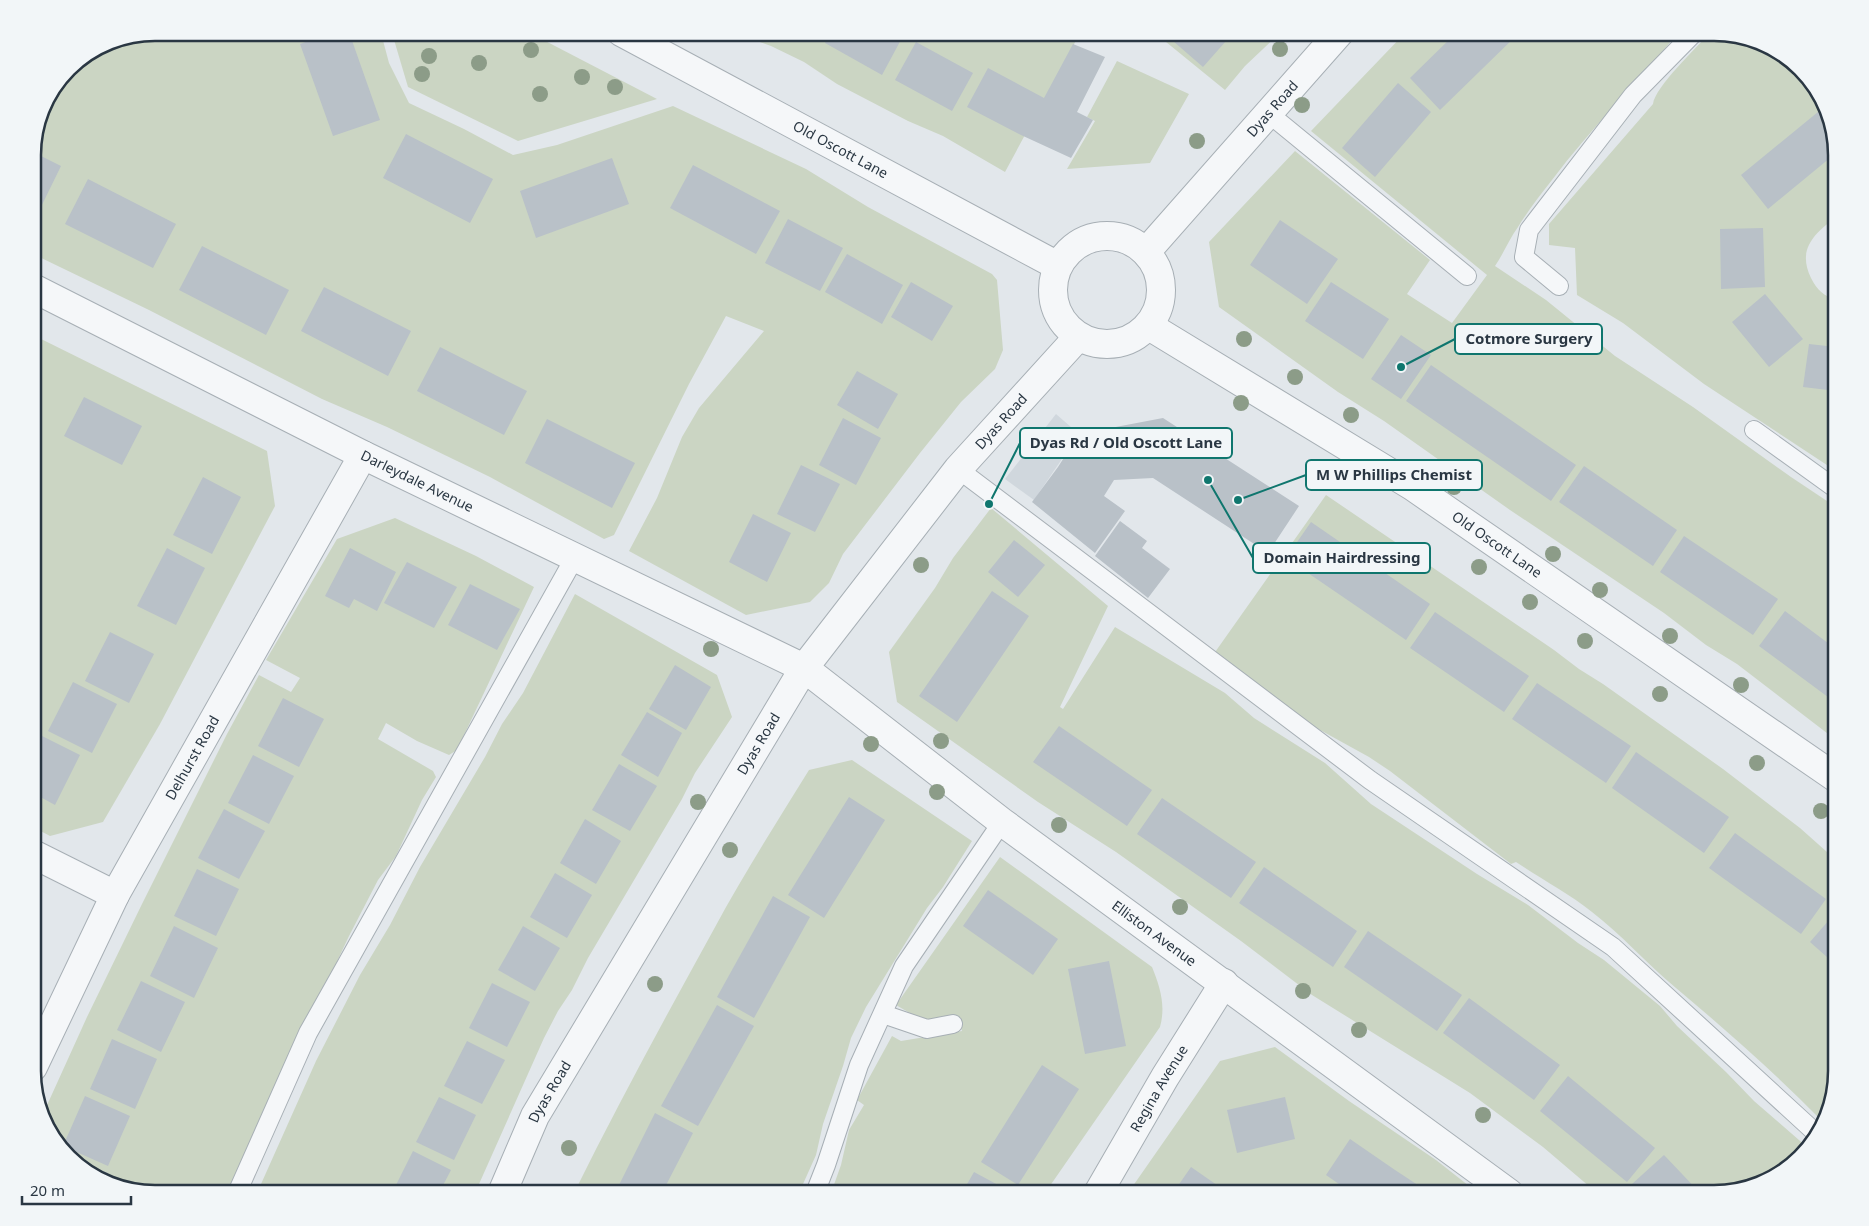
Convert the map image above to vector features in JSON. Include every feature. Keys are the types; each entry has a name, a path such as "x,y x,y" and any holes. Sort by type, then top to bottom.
{"street":[{"name":"Old Oscott Lane","path":"638,41 1058,266"},
{"name":"Dyas Road","path":"1146,252 1332,41"},
{"path":"1099,236 1116,236 1132,242 1146,252 1155,265 1161,280 1161,296 1157,312 1149,326 1137,336 1123,343 1108,345 1092,343 1078,337 1066,326 1057,313 1053,297 1053,281 1058,266 1068,251 1082,241 1099,236"},
{"name":"Darleydale Avenue","path":"41,292 363,455 804,668"},
{"name":"Old Oscott Lane","path":"1149,326 1412,486 1828,772"},
{"name":"Dyas Road","path":"506,1185 535,1116 804,668 958,469 1078,337"},
{"name":"Delhurst Road","path":"41,1051 114,895 363,455"},
{"name":"Elliston Avenue","path":"804,668 1002,822 1497,1185"},
{"path":"41,858 114,895"},
{"name":"Regina Avenue","path":"1103,1185 1166,1076 1224,984"}],"lane":[{"path":"1559,286 1524,257 1529,230 1633,95 1686,41"},
{"path":"1268,114 1467,276"},
{"path":"1754,430 1828,483"},
{"path":"958,469 1370,780 1613,947 1811,1129"},
{"path":"241,1185 308,1033 575,557"},
{"path":"818,1185 859,1065 904,966 1002,822"},
{"path":"882,1014 927,1029 954,1024"}],"shaded area":[{"path":"1056,414 1079,434 1034,500 1005,479"}],"green space":[{"path":"383,41 389,63 409,103 513,155 557,145 673,106 806,169 868,207 992,274 997,280 1003,350 995,369 961,402 843,554 829,583 810,602 746,615 629,551 657,498 682,437 699,408 764,331 726,316 689,384 614,535 604,539 490,477 387,427 322,399 149,310 41,258 41,148 43,133 53,105 70,80 98,57 119,47 141,42"},
{"path":"394,41 545,41 657,99 518,141 408,87"},
{"path":"757,41 1076,41 1005,172 943,136 908,121 837,84 804,62"},
{"path":"1165,41 1272,41 1245,66 1225,90"},
{"path":"1397,41 1671,41 1567,161 1526,215 1495,266 1546,300 1615,356 1693,407 1828,502 1828,734 1737,664 1706,645 1664,613 1510,510 1384,421 1338,392 1219,307 1209,242 1295,151 1430,260 1407,294 1452,323 1487,275 1311,131"},
{"path":"1702,41 1736,43 1764,53 1789,70 1799,80 1816,105 1824,126 1828,156 1828,224 1810,243 1806,259 1811,278 1818,289 1828,297 1828,466 1704,384 1623,323 1577,295 1575,248 1549,245 1549,224 1653,104 1655,97 1668,78"},
{"path":"1117,61 1189,94 1150,163 1067,169 1095,121 1087,117"},
{"path":"41,339 267,451 275,506 160,724 103,822 50,836 41,831"},
{"path":"1326,495 1554,650 1723,769 1800,828 1828,853 1828,1070 1824,1100 1818,1117 1750,1052 1665,979 1614,930 1592,912 1516,862 1511,864 1390,771 1369,757 1311,725 1213,655"},
{"path":"991,508 1108,606 1060,707 1063,709 1115,627 1225,693 1254,718 1325,763 1371,804 1477,874 1528,905 1604,960 1660,1006 1677,1026 1754,1101 1802,1142 1777,1165 1764,1173 1736,1183 1721,1185 1588,1185 1543,1147 1470,1093 1312,995 1241,941 1116,852 1038,802 897,702 889,652 935,588 953,558"},
{"path":"395,518 476,556 534,587 457,750 449,755 417,741 386,723 378,739 433,771 436,777 422,800 396,856 378,880 349,936 232,1185 148,1185 119,1179 92,1165 70,1146 57,1128 47,1106 142,904 227,734 259,675 291,692 300,678 266,660 337,539"},
{"path":"575,594 717,675 732,717 695,773 682,799 558,1011 544,1038 479,1185 261,1185 316,1061 360,975 502,724 523,693"},
{"path":"852,760 972,841 943,887 927,908 866,1007 851,1038 823,1124 816,1155 803,1185 578,1185 642,1060 725,909 809,770"},
{"path":"1000,857 1152,967 1161,996 1162,1019 1160,1027 1051,1185 834,1185 841,1165 849,1130 864,1105 857,1100 892,1036 901,1041 962,1031 959,1019 925,1022 896,1005"},
{"path":"1275,1047 1349,1101 1436,1160 1468,1185 1134,1185 1220,1061"}],"building":[{"path":"308,41 352,41 380,120 333,136 300,44"},
{"path":"826,41 900,41 882,75 825,43"},
{"path":"1173,41 1226,41 1203,67"},
{"path":"1448,41 1511,41 1440,110 1410,78"},
{"path":"916,42 973,73 952,111 895,80"},
{"path":"1073,44 1105,57 1077,112 1093,120 1071,158 967,107 988,68 1044,98"},
{"path":"1398,83 1431,112 1375,177 1342,148"},
{"path":"1819,111 1827,141 1828,160 1768,209 1741,175"},
{"path":"406,134 493,179 470,223 383,178"},
{"path":"41,156 61,166 41,207"},
{"path":"612,158 629,204 536,238 520,191"},
{"path":"693,165 780,211 756,254 670,208"},
{"path":"88,179 176,224 153,268 65,224"},
{"path":"788,219 843,248 820,291 765,263"},
{"path":"1280,220 1338,259 1307,304 1250,265"},
{"path":"1763,228 1765,287 1721,289 1720,229"},
{"path":"202,246 289,290 266,335 179,290"},
{"path":"847,254 903,285 882,324 825,292"},
{"path":"911,282 953,306 932,341 891,317"},
{"path":"1331,282 1389,319 1363,359 1305,321"},
{"path":"324,287 411,331 388,376 301,331"},
{"path":"1765,294 1803,339 1769,367 1732,322"},
{"path":"1401,335 1431,355 1401,399 1371,379"},
{"path":"1809,344 1828,346 1828,390 1803,387"},
{"path":"440,347 527,391 504,435 417,391"},
{"path":"1431,365 1576,465 1551,501 1406,401"},
{"path":"857,371 898,394 878,429 837,405"},
{"path":"84,397 142,426 122,465 64,436"},
{"path":"843,418 881,438 856,485 819,465"},
{"path":"1163,418 1299,506 1268,553 1153,478 1114,480 1104,496 1125,511 1095,553 1032,502 1079,434"},
{"path":"547,419 635,463 612,508 525,463"},
{"path":"801,465 840,484 815,532 777,514"},
{"path":"1584,466 1677,530 1653,566 1559,502"},
{"path":"203,477 241,497 212,554 173,535"},
{"path":"753,514 791,533 767,582 729,562"},
{"path":"1120,521 1147,541 1142,548 1170,569 1148,598 1095,556"},
{"path":"1311,522 1430,604 1406,640 1286,558"},
{"path":"1684,536 1778,599 1753,635 1660,572"},
{"path":"1014,540 1045,565 1018,597 988,572"},
{"path":"167,548 205,568 176,625 137,606"},
{"path":"350,548 396,572 377,611 354,599 349,608 325,596"},
{"path":"407,562 457,587 434,628 384,603"},
{"path":"470,584 520,609 497,650 448,625"},
{"path":"992,591 1029,616 957,722 919,696"},
{"path":"1785,611 1828,643 1828,697 1759,646"},
{"path":"1435,612 1529,676 1504,712 1410,648"},
{"path":"110,632 154,654 129,703 85,681"},
{"path":"675,665 711,687 686,730 649,709"},
{"path":"73,682 117,704 92,753 48,731"},
{"path":"1537,683 1631,746 1606,783 1512,719"},
{"path":"283,698 324,719 299,767 258,746"},
{"path":"647,712 682,733 658,777 621,755"},
{"path":"1059,726 1152,790 1127,826 1033,762"},
{"path":"41,736 80,755 55,805 41,797"},
{"path":"1636,752 1729,817 1704,853 1612,788"},
{"path":"253,755 294,776 269,824 228,803"},
{"path":"619,764 657,786 630,831 592,810"},
{"path":"849,797 885,820 824,918 788,895"},
{"path":"1162,798 1256,862 1231,898 1137,834"},
{"path":"224,809 265,831 239,879 198,858"},
{"path":"585,819 621,841 596,884 560,863"},
{"path":"1735,833 1826,899 1801,934 1709,868"},
{"path":"1264,867 1357,931 1333,967 1239,903"},
{"path":"197,869 239,889 216,936 174,916"},
{"path":"555,873 592,895 567,938 530,917"},
{"path":"988,890 1058,939 1033,975 963,926"},
{"path":"773,896 810,917 754,1018 717,997"},
{"path":"1828,921 1828,958 1810,942"},
{"path":"174,926 218,948 194,998 150,976"},
{"path":"523,926 560,948 535,991 498,970"},
{"path":"1368,931 1462,995 1437,1031 1344,967"},
{"path":"1109,961 1126,1046 1085,1054 1068,969"},
{"path":"141,981 185,1002 161,1052 117,1030"},
{"path":"492,983 530,1002 507,1047 469,1028"},
{"path":"1469,998 1560,1065 1534,1100 1443,1033"},
{"path":"717,1005 754,1026 698,1126 661,1106"},
{"path":"112,1039 157,1059 135,1109 90,1089"},
{"path":"467,1041 505,1060 482,1104 444,1086"},
{"path":"1042,1065 1079,1089 1018,1185 981,1162"},
{"path":"1568,1076 1655,1148 1627,1182 1540,1111"},
{"path":"85,1096 130,1116 108,1166 76,1152 66,1140"},
{"path":"439,1097 476,1115 454,1160 416,1142"},
{"path":"1285,1097 1295,1139 1237,1153 1227,1110"},
{"path":"655,1113 693,1133 666,1185 619,1185"},
{"path":"1350,1139 1418,1185 1340,1185 1326,1175"},
{"path":"413,1151 451,1170 443,1185 396,1185"},
{"path":"1664,1155 1692,1185 1633,1185"},
{"path":"1191,1167 1217,1185 1179,1185"},
{"path":"974,1172 998,1185 967,1185"}],"place":[{"name":"Cotmore Surgery","path":"1401,367"},
{"name":"Domain Hairdressing","path":"1208,480"},
{"name":"M W Phillips Chemist","path":"1238,500"},
{"name":"Dyas Rd / Old Oscott Lane","path":"989,504"}]}
